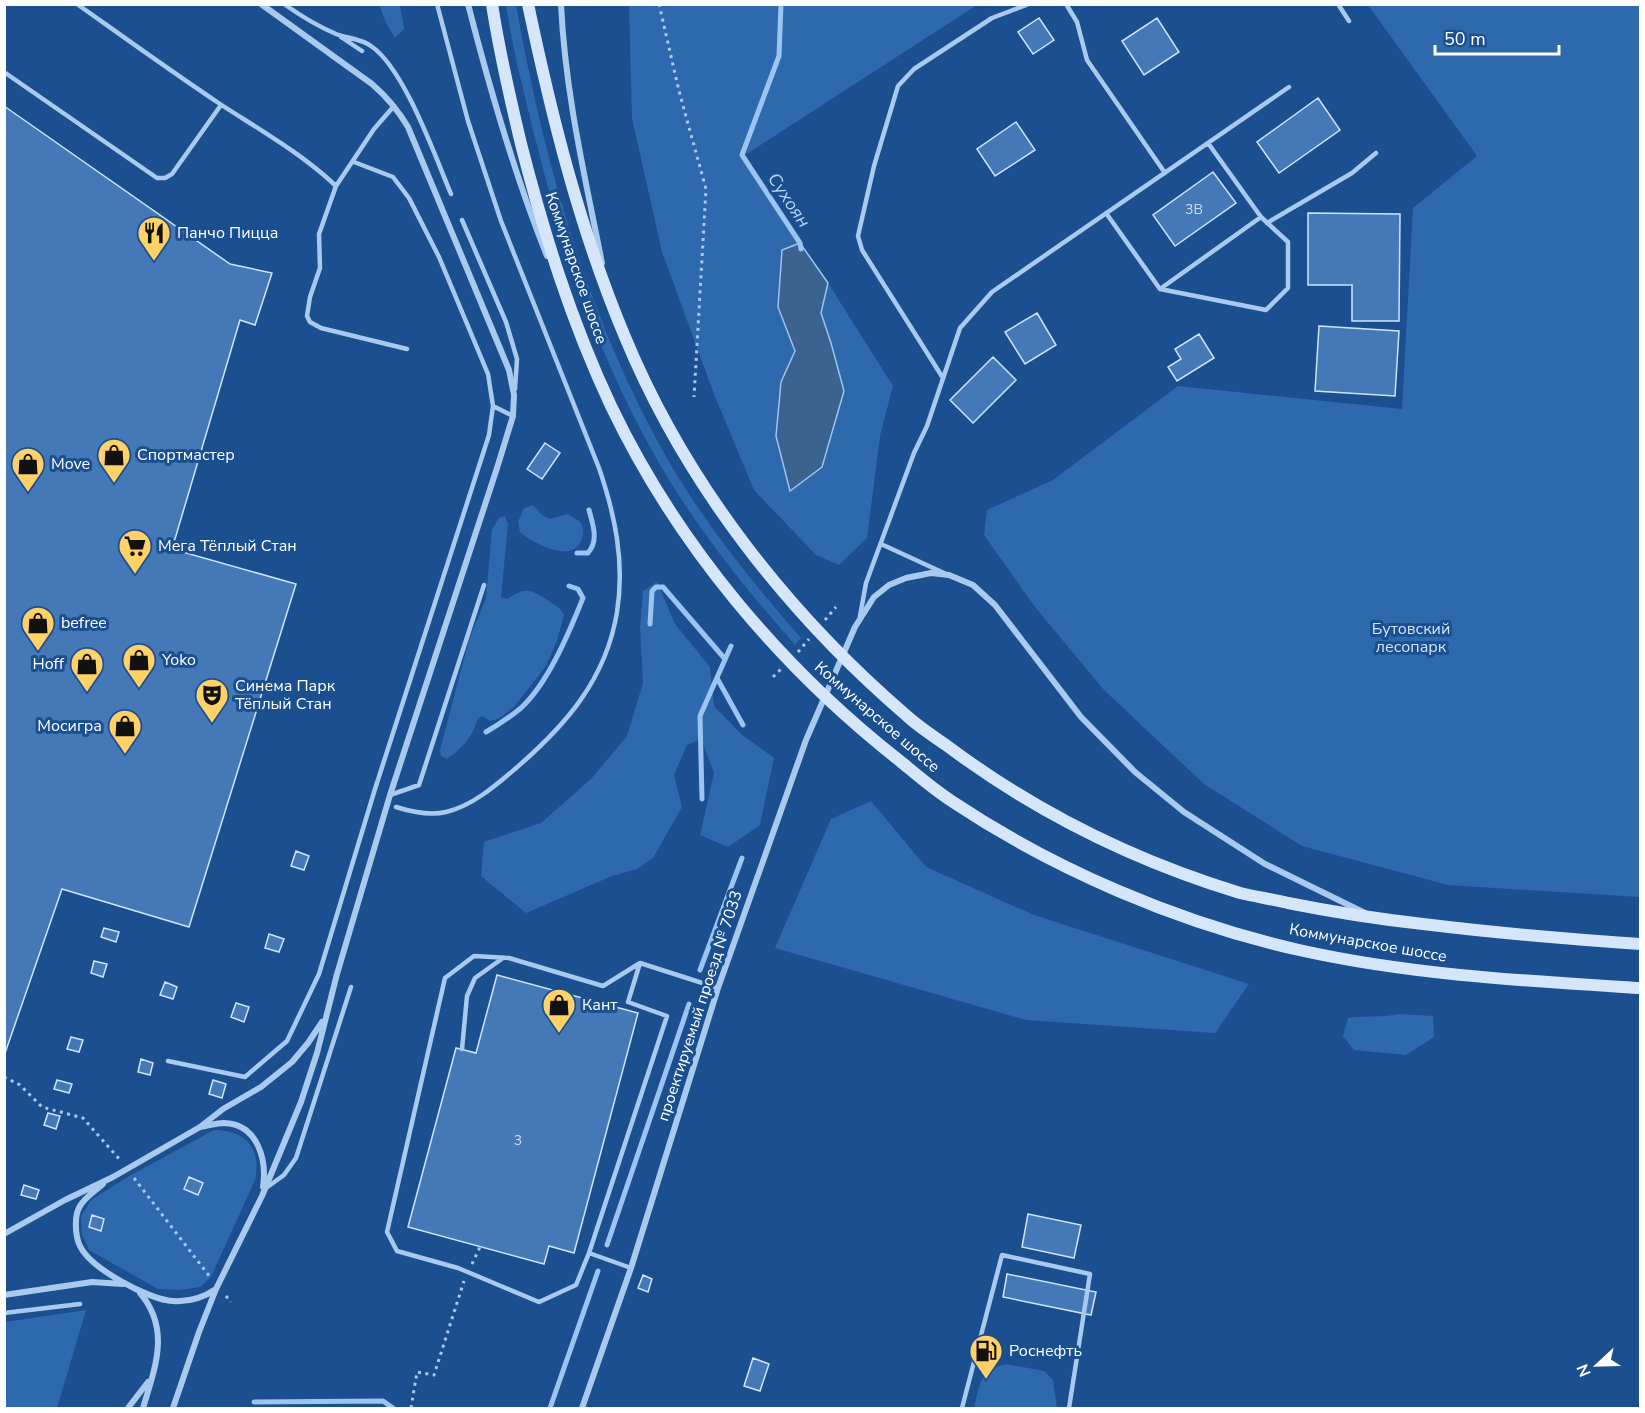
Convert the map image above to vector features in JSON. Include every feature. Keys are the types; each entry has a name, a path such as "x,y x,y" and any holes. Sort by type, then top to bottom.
{"main road":[{"name":"Коммунарское шоссе","path":"492,4 509,93 535,199 573,318 613,409 646,470 686,535 739,604 789,662 824,697 876,742 950,800 1015,840 1080,874 1159,907 1211,925 1297,950 1393,967 1495,979 1641,988"},
{"name":"Коммунарское шоссе","path":"528,4 544,83 573,193 626,339 684,454 719,509 754,556 817,630 903,713 975,767 1038,806 1096,836 1163,865 1242,893 1336,913 1378,919 1534,937 1641,944"}],"street":[{"path":"173,1408 217,1288 266,1188 301,1102 390,795 513,416 514,395 500,346 408,127 394,106 372,84 261,4"},
{"path":"468,4 518,180 573,318"},
{"path":"561,4 566,69 573,116 608,293"},
{"name":"проектируемый проезд № 7033","path":"582,1408 631,1268 718,988 806,740 841,655 874,597 889,585 906,578 931,573 949,575"},
{"path":"949,575 973,585 995,605 1081,717 1135,772 1184,812 1265,864 1378,919"},
{"path":"217,1288 207,1295 189,1300 172,1301 158,1299 126,1284 89,1258 80,1246 76,1225 78,1207 89,1195 113,1177 200,1127 223,1109 261,1087 292,1062 308,1044 324,1019"},
{"path":"200,1127 224,1123 246,1130 256,1142 263,1156 265,1173 262,1196"},
{"path":"4,1234 65,1200 113,1177"},
{"path":"4,1295 92,1282 126,1284"},
{"path":"137,1290 148,1302 155,1316 159,1337 152,1377 143,1408"},
{"path":"128,1408 152,1377"}],"lane":[{"path":"77,4 221,105 260,128 321,172 336,186"},
{"path":"284,4 308,22 370,45 385,60 416,112 451,195"},
{"path":"396,807 411,812 435,813 459,807 475,800 501,782 544,744 572,714 595,678 612,634 617,613 619,587 619,556 610,502 599,468 487,182 436,4"},
{"path":"943,378 862,250 858,236 874,166 898,86 914,69 992,18 1029,4"},
{"path":"1065,4 1077,22 1087,60 1164,173"},
{"path":"1338,4 1349,21"},
{"path":"337,34 362,51"},
{"path":"4,72 157,178 165,178 172,174 221,105"},
{"path":"860,618 866,583 914,453 927,426 960,328 992,292 1289,87"},
{"path":"394,106 375,129 336,186 319,234 320,268 310,297 307,316 310,322 321,328 407,349"},
{"path":"1106,213 1160,289 1266,310 1288,288 1288,243 1261,217 1208,143"},
{"path":"1268,223 1352,173 1376,153"},
{"path":"168,1061 245,1077 286,1041 319,974 375,789 489,435 493,405 488,374 439,257 409,198 393,177 354,162"},
{"path":"1160,289 1261,217"},
{"path":"462,220 506,322 517,359 514,395"},
{"path":"493,405 513,416"},
{"path":"881,544 949,575"},
{"path":"390,795 419,785 484,585"},
{"path":"640,963 628,1002 667,1016 589,1253 576,1285 539,1302 458,1268 397,1251 387,1232 445,978 474,956 503,958 603,986 640,963 718,988"},
{"path":"462,1049 467,996 475,978 503,958"},
{"path":"266,1188 284,1175 296,1158 351,987"},
{"path":"589,1253 631,1268"},
{"path":"962,1408 1002,1255 1090,1274 1069,1408"},
{"path":"4,1313 80,1304"}],"path":[{"path":"659,4 679,91 706,189 694,396"},
{"path":"773,677 836,608"},
{"path":"4,1077 20,1085 42,1107 83,1118 127,1168 217,1288 231,1302"},
{"path":"411,1408 417,1372 434,1375 467,1272 480,1247"}],"green space":[{"path":"379,5 400,5 404,29 395,38 386,23"},
{"path":"506,5 516,5 540,123 555,181 572,239 614,352 640,407 682,484 730,552 801,638 795,645 740,580 689,511 659,463 619,386 586,307 559,226 536,142"},
{"path":"629,5 977,5 745,155 800,243 782,250 778,306 795,352 781,382 844,392 821,313 828,283 893,386 880,436 867,538 839,565 816,555 754,490 714,394 662,252 632,118"},
{"name":"Бутовский лесопарк","path":"1368,5 1640,5 1640,897 1448,885 1302,846 1204,784 1104,690 1035,607 984,535 987,510 1053,480 1178,386 1402,409 1413,208 1477,156"},
{"path":"533,505 542,515 550,519 568,514 580,522 583,534 576,548 566,551 552,549 520,532 518,522 524,508"},
{"path":"505,516 508,524 501,597 507,599 522,591 531,591 556,606 564,615 557,641 546,666 514,707 498,719 490,721 482,716 467,741 447,759 441,756 440,750 469,640 486,598 492,529 499,518"},
{"path":"657,582 675,624 710,667 714,706 741,734 774,758 760,825 728,847 700,835 714,773 701,739 687,745 674,775 682,807 653,858 637,869 612,876 526,913 481,876 484,842 541,823 591,779 627,736 643,683 640,628 643,591"},
{"path":"871,801 926,867 1034,915 1249,984 1215,1033 1026,1020 775,948 831,819"},
{"path":"1399,1014 1433,1016 1434,1037 1406,1055 1354,1050 1343,1036 1348,1018"},
{"path":"214,1130 234,1133 249,1143 256,1159 257,1169 255,1180 211,1277 200,1287 179,1290 158,1289 89,1250 82,1234 81,1217 91,1200 131,1175"},
{"path":"86,1310 57,1408 5,1408 5,1322"},
{"path":"1006,1364 1044,1371 1053,1380 1057,1408 974,1408 986,1374"}],"shaded area":[{"path":"800,243 828,283 821,313 844,391 822,467 790,491 776,436 781,382 795,351 778,307 782,250"}],"building":[{"path":"1039,18 1054,40 1033,54 1018,32"},
{"path":"1157,18 1179,52 1144,75 1122,41"},
{"path":"1318,98 1340,130 1279,173 1257,142"},
{"name":"Мега Тёплый Cтан","path":"4,106 230,264 272,273 255,325 240,320 172,549 296,584 189,927 62,889 4,1056"},
{"path":"1016,122 1035,150 995,176 977,149"},
{"path":"1213,172 1236,203 1175,246 1153,215"},
{"path":"1308,213 1400,214 1399,321 1352,321 1352,285 1308,285"},
{"path":"1037,313 1056,345 1025,364 1005,332"},
{"path":"1319,326 1399,331 1395,396 1315,391"},
{"path":"1199,334 1214,358 1177,381 1168,367 1181,359 1175,349"},
{"path":"993,357 1016,380 973,423 950,400"},
{"path":"545,443 560,453 542,479 527,469"},
{"path":"296,851 309,856 304,870 291,866"},
{"path":"104,928 119,932 116,942 101,937"},
{"path":"269,934 284,939 279,952 265,948"},
{"path":"94,961 107,964 103,977 91,973"},
{"path":"497,975 638,1013 574,1253 549,1246 544,1264 408,1227 456,1048 476,1053"},
{"path":"165,982 177,987 173,999 160,995"},
{"path":"236,1003 249,1007 244,1022 231,1017"},
{"path":"71,1037 83,1040 79,1052 67,1049"},
{"path":"141,1059 153,1063 150,1075 138,1072"},
{"path":"57,1080 72,1084 69,1093 54,1089"},
{"path":"213,1080 226,1084 222,1098 209,1094"},
{"path":"48,1113 60,1116 56,1129 44,1125"},
{"path":"189,1177 203,1183 198,1195 184,1189"},
{"path":"24,1185 39,1190 36,1199 21,1195"},
{"path":"1028,1214 1081,1225 1074,1258 1022,1247"},
{"path":"92,1215 104,1219 101,1231 89,1227"},
{"path":"1007,1274 1096,1292 1091,1315 1003,1297"},
{"path":"643,1275 652,1279 648,1292 638,1288"},
{"path":"753,1358 769,1364 760,1391 744,1386"}],"waterway":[{"name":"Сухоян","path":"781,4 779,56 742,155 800,243 801,249"},
{"path":"577,553 588,553 593,543 594,532 589,510"},
{"path":"486,732 521,708 531,698 549,671 583,598 578,589 569,586"},
{"path":"650,624 652,591 656,587 663,587 725,659"},
{"path":"702,799 700,716 731,646"},
{"path":"717,678 743,725"},
{"path":"700,970 742,858"},
{"path":"607,1245 689,1004"},
{"path":"550,1408 598,1271"},
{"path":"254,1402 383,1401 393,1408"}],"place":[{"name":"Панчо Пицца","path":"154,262"},
{"name":"Спортмастер","path":"114,484"},
{"name":"Move","path":"28,493"},
{"name":"Мега Тёплый Cтан","path":"135,575"},
{"name":"befree","path":"38,652"},
{"name":"Yoko","path":"139,689"},
{"name":"Hoff","path":"87,693"},
{"name":"Синема Парк Тёплый Стан","path":"212,724"},
{"name":"Мосигра","path":"125,755"},
{"name":"Кант","path":"559,1034"},
{"name":"Роснефть","path":"986,1380"}]}
